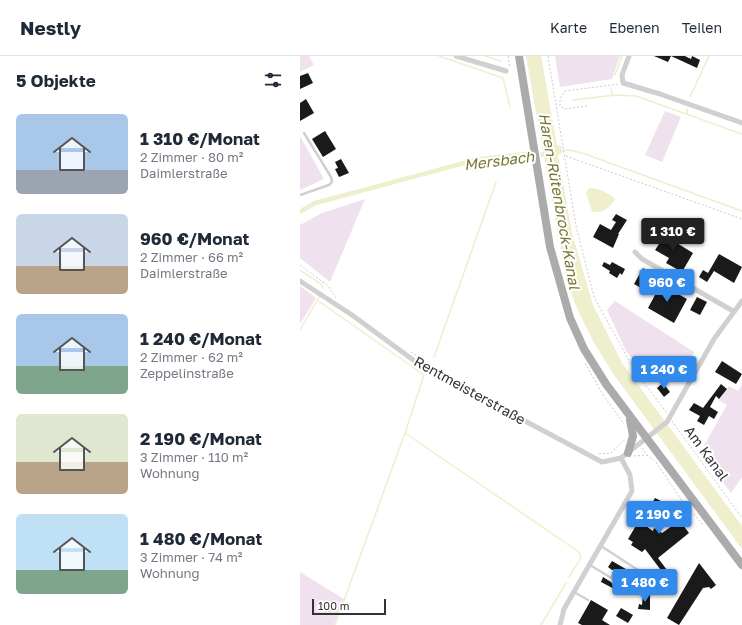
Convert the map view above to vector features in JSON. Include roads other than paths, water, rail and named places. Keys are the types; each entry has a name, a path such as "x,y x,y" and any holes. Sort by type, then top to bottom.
{"main road":[{"path":"518,56 537,161 550,247 570,318 591,361 629,415 742,565"},
{"path":"624,455 633,436 629,415"}],"street":[{"path":"456,56 506,71"},
{"path":"629,56 622,75 622,80 625,84 660,94 742,123"},
{"path":"635,252 642,259 734,311 742,301"},
{"name":"Rentmeisterstraße","path":"300,281 352,315 420,365 499,406 590,457 602,462 624,455 669,420 679,399 699,365 734,311"},
{"path":"560,625 561,615 632,490 632,481 624,455"}],"lane":[{"path":"300,195 329,185 332,182 331,177 304,133"},
{"path":"601,546 641,572 632,592 625,591"},
{"path":"619,564 621,560"},
{"path":"590,565 611,578 615,585"},
{"path":"611,578 615,571"},
{"path":"574,592 588,600"}],"water":[{"name":"Haren-Rütenbrock-Kanal","path":"526,56 541,56 557,145 561,146 562,153 558,155 572,233 593,305 622,363 742,526 742,549 614,375 594,343 578,311 567,282 544,157 541,157 540,153 543,152"},
{"path":"524,152 530,154 531,160 525,158 480,161 317,205 300,214 300,209 314,201 478,157"},
{"path":"589,188 595,188 603,191 615,199 605,210 599,212 592,211 586,193"}],"waterway":[{"path":"439,56 503,78 510,107"},
{"path":"485,56 501,61"},
{"path":"615,75 622,56"},
{"path":"690,97 709,56"},
{"path":"611,88 612,96"},
{"path":"573,100 615,95 636,96 742,134"},
{"path":"687,109 687,114"},
{"name":"Mersbach","path":"559,151 569,150 585,154 742,211"},
{"path":"434,357 496,182"},
{"path":"300,270 321,284 323,288"},
{"path":"300,330 319,297"},
{"path":"317,300 424,375 405,433 335,625"},
{"path":"405,433 579,552 581,558 569,577"},
{"path":"541,625 566,583"}]}
